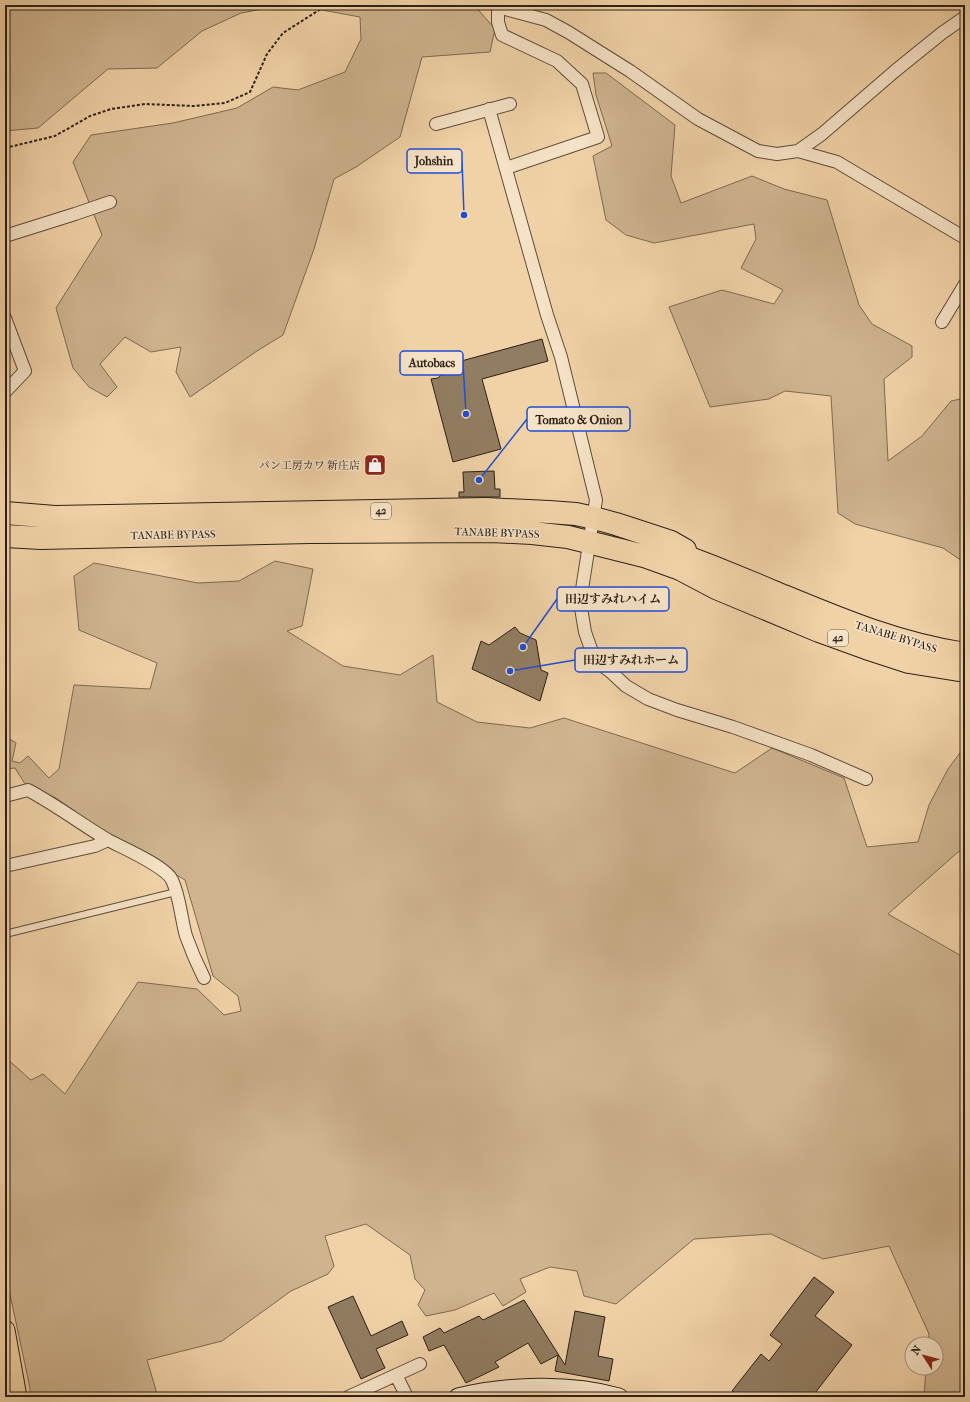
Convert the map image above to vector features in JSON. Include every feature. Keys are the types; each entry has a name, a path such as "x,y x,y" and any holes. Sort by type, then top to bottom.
{"highway":[{"name":"42","path":"5,513 55,517 486,509 576,514 591,535 567,547 531,544 445,542 102,550 5,550"},
{"name":"TANABE BYPASS","path":"5,524 50,528 118,529 492,531 568,537 591,535 616,524 671,542 744,579 832,616 880,634 926,648 965,654"},
{"name":"TANABE BYPASS","path":"5,536 41,538 309,529"},
{"name":"TANABE BYPASS","path":"591,535 680,569 716,588 819,631 909,662 965,671"}],"main road":[{"path":"5,1330 16,1388"}],"street":[{"path":"506,168 598,137 582,84 557,61 502,34 498,22 496,6 546,20 568,32 630,71 698,119 758,150 777,154 798,151 837,162 965,238"},
{"path":"798,151 822,134 942,33 965,17"},
{"path":"436,124 510,104"},
{"path":"489,109 563,364 596,500 580,602 585,632 592,652 600,664 612,672 626,686 648,699 811,755 866,779"},
{"path":"5,236 110,202"},
{"path":"942,322 965,284"},
{"path":"5,318 25,371 5,392"},
{"path":"5,796 28,790 56,806 108,840 157,866 171,878 176,892 186,936 195,962 204,978"},
{"path":"5,866 95,846 108,840"},
{"path":"348,1397 420,1364"},
{"path":"396,1375 407,1397"},
{"path":"458,1397 480,1392 514,1388 551,1392 577,1389 609,1396"}],"lane":[{"path":"5,934 176,892"}],"path":[{"path":"5,148 55,136 90,116 111,109 145,104 194,106 225,103 250,92 267,54 282,33 327,5"}],"shaded area":[{"path":"5,5 283,5 241,13 202,31 157,68 108,69 38,128 5,131"},
{"path":"295,5 474,5 495,29 490,52 422,57 400,137 356,167 334,179 314,249 283,335 190,397 176,372 181,347 151,352 125,337 100,364 117,387 107,397 89,387 73,368 56,308 102,235 73,162 91,135 173,123 237,108 273,87 298,90 345,72 361,39 360,17"},
{"path":"593,73 606,73 675,125 671,176 681,203 752,176 784,189 827,200 859,305 872,324 912,346 912,357 884,379 888,461 922,436 951,401 965,398 965,563 943,548 855,524 838,513 831,396 785,391 769,399 710,407 669,307 722,290 774,304 783,290 741,268 756,239 754,224 654,243 626,235 606,220 593,156 612,146 596,95"},
{"path":"275,561 313,569 302,626 287,631 343,666 400,675 433,655 437,702 477,722 530,728 564,718 735,773 772,748 844,778 867,847 918,842 929,805 948,769 965,746 965,850 958,852 888,914 965,958 965,1397 924,1397 925,1376 944,1376 944,1336 929,1336 889,1246 823,1259 771,1234 694,1239 616,1304 584,1296 577,1271 550,1267 520,1279 526,1292 503,1306 494,1293 455,1310 426,1316 418,1305 425,1290 415,1279 410,1255 366,1224 325,1236 334,1266 328,1274 291,1291 222,1341 147,1360 158,1397 30,1397 30,1388 5,1271 5,1057 31,1080 43,1074 65,1094 138,982 197,989 224,1015 241,1011 238,996 213,976 185,880 106,833 56,798 25,784 15,768 5,769 5,736 16,743 12,761 20,763 28,756 49,778 59,769 74,685 150,689 157,663 79,630 74,576 94,563 198,583 239,581"}],"building":[{"path":"542,339 548,361 482,379 501,449 453,462 431,379 438,378 454,363"},
{"path":"494,471 495,489 500,489 500,497 459,497 459,492 464,492 463,472"},
{"path":"515,627 520,633 536,640 541,670 548,673 540,701 472,669 481,641 489,645"},
{"path":"814,1277 834,1292 815,1316 852,1345 812,1397 741,1397 732,1391 761,1354 769,1361 782,1344 770,1335"},
{"path":"353,1296 371,1336 402,1321 408,1335 376,1349 385,1368 361,1379 328,1307"},
{"path":"524,1300 565,1365 575,1311 605,1317 598,1356 613,1359 609,1381 555,1371 558,1355 541,1364 528,1343 495,1362 499,1367 466,1383 444,1345 429,1351 423,1337 440,1328 444,1333 479,1316 483,1320"}],"place":[{"name":"Johshin","path":"464,215"},
{"name":"Autobacs","path":"466,414"},
{"name":"パン工房カワ 新庄店","path":"375,465"},
{"name":"Tomato & Onion","path":"479,480"},
{"name":"田辺すみれハイム","path":"523,647"},
{"name":"田辺すみれホーム","path":"510,671"}]}
